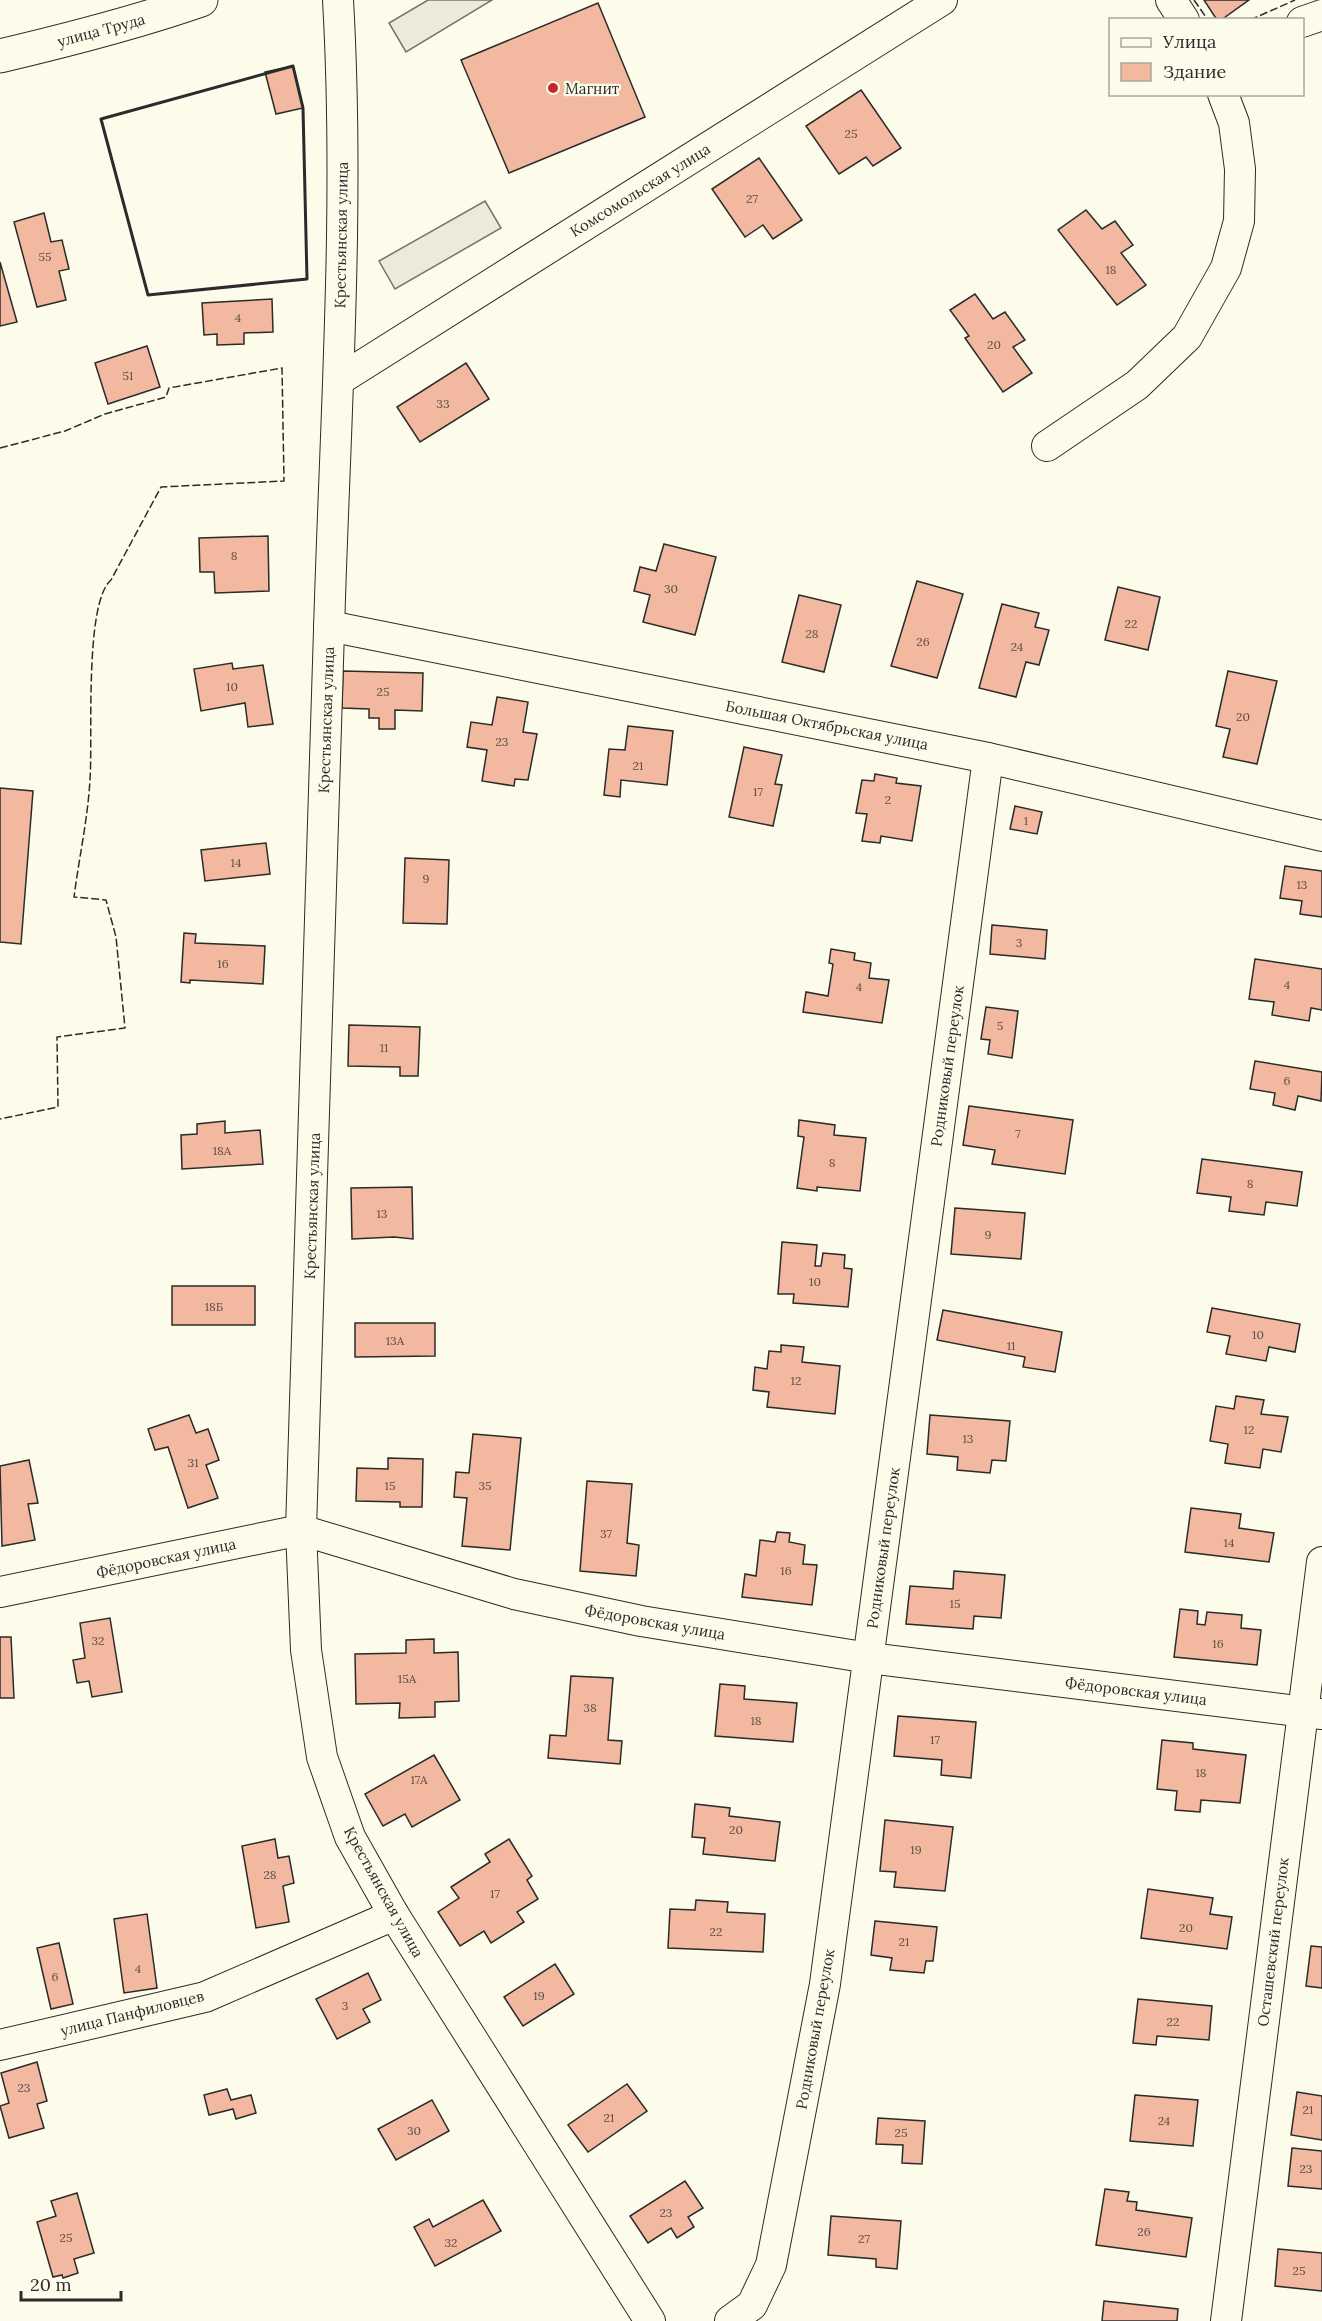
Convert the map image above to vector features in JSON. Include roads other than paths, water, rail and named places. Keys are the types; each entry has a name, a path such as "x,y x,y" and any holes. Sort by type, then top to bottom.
{"street":[{"name":"улица Труда","path":"0,56 164,13 201,0"},
{"name":"Крестьянская улица","path":"338,0 342,173 339,380 329,626 301,1530 306,1650 322,1758 350,1837 394,1915 650,2321"},
{"name":"Комсомольская улица","path":"339,380 942,0"},
{"path":"1171,0 1183,18"},
{"path":"1304,21 1322,15"},
{"path":"1047,446 1137,385 1187,337 1226,268 1239,221 1240,169 1234,123 1224,96"},
{"name":"Большая Октябрьская улица","path":"329,626 988,758 1322,836"},
{"name":"Родниковый переулок","path":"730,2321 752,2305 771,2265 825,1984 988,758"},
{"name":"Фёдоровская улица","path":"0,1592 301,1530 514,1594 641,1622 869,1658 1312,1713"},
{"name":"Осташевский переулок","path":"1226,2321 1312,1713 1322,1562"},
{"name":"улица Панфиловцев","path":"0,2045 205,1997 394,1915"}],"place":[{"name":"Магнит","path":"553,88"}]}
